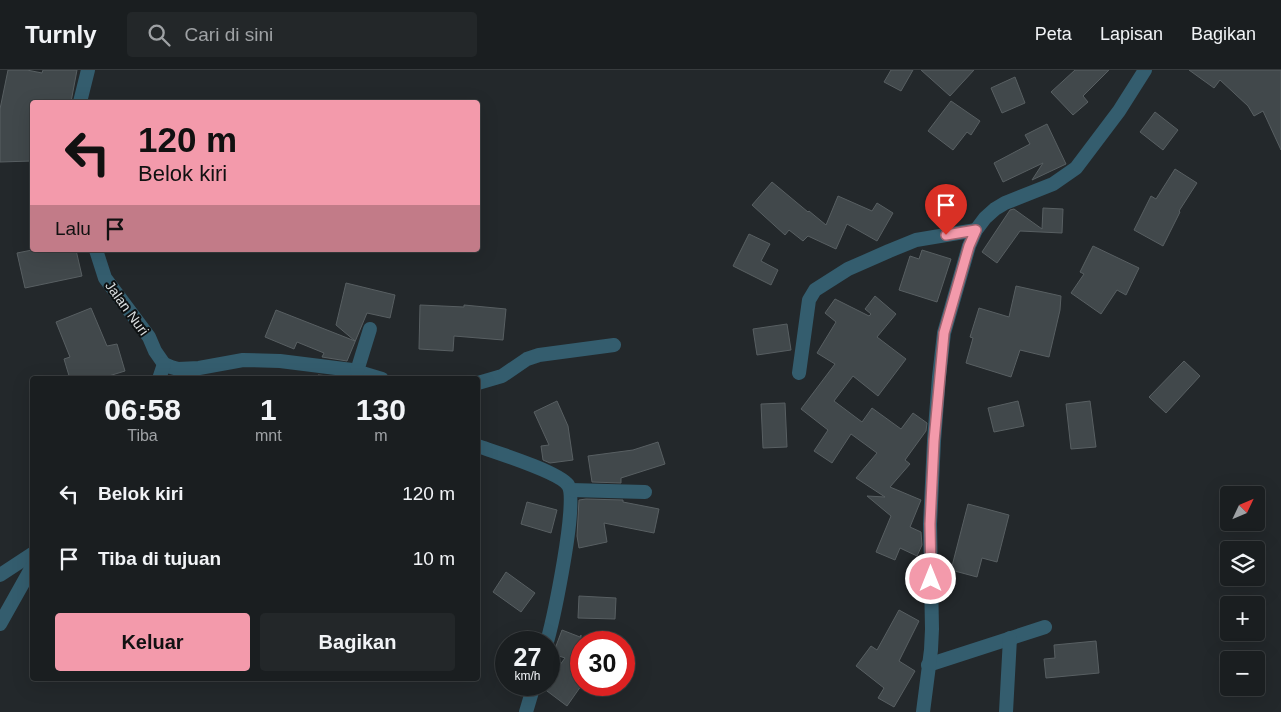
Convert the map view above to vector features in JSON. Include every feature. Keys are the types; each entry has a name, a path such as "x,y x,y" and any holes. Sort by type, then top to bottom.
{"street":[{"path":"80,100 88,70"},
{"path":"922,712 931,650 930,524 933,450 940,368 944,333 969,246 976,230 995,209 1052,184 1076,168 1119,111 1145,70"},
{"path":"799,372 809,300 815,290 848,268 916,240 976,230"},
{"name":"Jalan Nuri","path":"97,252 105,278 149,337 155,351 164,364"},
{"path":"357,371 370,329"},
{"path":"480,382 502,376 527,359 539,355 614,345"},
{"path":"161,376 164,364 178,369 198,368 243,360 280,360 321,365 357,371 373,376"},
{"path":"480,447 553,475 567,483 571,490 565,553 549,631"},
{"path":"571,490 645,492"},
{"path":"0,575 30,555"},
{"path":"0,624 30,570"},
{"path":"928,666 1045,627"},
{"path":"1006,712 1010,638"},
{"path":"526,712 531,696"}],"building":[{"path":"8,70 27,70 42,73 43,70 77,70 71,100 30,100 30,161 0,162 0,109"},
{"path":"891,70 913,70 901,91 884,82"},
{"path":"921,70 974,70 950,96"},
{"path":"1075,70 1109,70 1083,96 1088,102 1073,115 1051,92"},
{"path":"1189,70 1281,70 1281,150 1263,111 1254,116 1248,106 1220,80 1214,88"},
{"path":"1015,77 1025,103 1002,113 991,88"},
{"path":"951,101 980,121 971,135 967,132 953,150 928,131"},
{"path":"1155,112 1178,130 1163,150 1140,132"},
{"path":"1047,124 1066,164 1032,180 1043,163 1003,182 994,163 1030,144 1025,135"},
{"path":"1175,169 1197,183 1179,211 1163,246 1134,230 1151,196 1156,199"},
{"path":"772,182 826,225 838,196 872,211 877,203 893,213 877,241 847,224 836,249 808,236 803,241 789,230 785,235 752,205"},
{"path":"1043,208 1063,209 1062,233 1020,231 997,263 982,252 1010,210 1014,209 1042,229"},
{"path":"749,234 770,244 761,261 778,270 771,285 733,266"},
{"path":"1093,246 1139,268 1126,295 1117,290 1101,314 1071,293 1084,274 1080,272"},
{"path":"30,250 30,252 76,252 82,276 25,288 17,253"},
{"path":"922,250 951,259 937,302 899,290 910,256 919,259"},
{"path":"346,283 395,295 390,318 367,313 347,361 322,357 324,353 297,342 294,349 265,337 276,310 355,341 336,325"},
{"path":"1016,286 1061,296 1060,310 1049,357 1020,350 1011,377 966,363 973,338 970,337 979,308 1009,317"},
{"path":"875,296 896,314 877,337 906,359 878,396 853,376 834,401 862,422 872,408 901,429 913,413 927,423 926,431 905,460 910,464 890,487 921,500 910,527 921,532 922,545 917,556 900,548 895,560 876,552 891,516 867,496 885,497 856,478 877,453 851,434 832,463 814,451 828,430 801,409 835,364 817,353 836,322 825,313 835,299 869,316 871,314 865,309"},
{"path":"420,305 464,307 464,305 506,309 503,340 454,336 453,351 419,349"},
{"path":"91,308 107,346 117,344 125,371 109,376 69,376 64,359 70,357 56,322"},
{"path":"787,324 791,350 757,355 753,329"},
{"path":"1184,361 1200,376 1166,413 1149,397"},
{"path":"557,401 568,426 573,460 550,463 543,460 541,446 549,445 534,412"},
{"path":"1018,401 1024,426 994,432 988,408"},
{"path":"1090,401 1096,447 1071,449 1066,404"},
{"path":"785,403 787,447 763,448 761,404"},
{"path":"658,442 665,464 621,478 621,483 592,482 588,456 633,450"},
{"path":"579,500 623,500 623,502 659,509 654,533 604,523 607,542 579,548 577,536"},
{"path":"527,502 557,510 551,533 521,524"},
{"path":"968,504 1009,515 997,562 982,558 977,577 951,570"},
{"path":"506,572 535,593 521,612 493,592"},
{"path":"579,596 616,598 615,619 578,618"},
{"path":"899,610 919,621 899,661 915,671 894,707 878,698 884,688 856,666 871,646 877,650"},
{"path":"562,630 570,633 570,696 574,696 567,706 554,696 560,696 560,665 565,658 560,656 560,635"},
{"path":"1096,641 1099,673 1046,678 1044,659 1055,658 1054,645"}],"route":[{"path":"931,579 930,524 934,441 944,333 969,246 976,230 946,235"}]}
